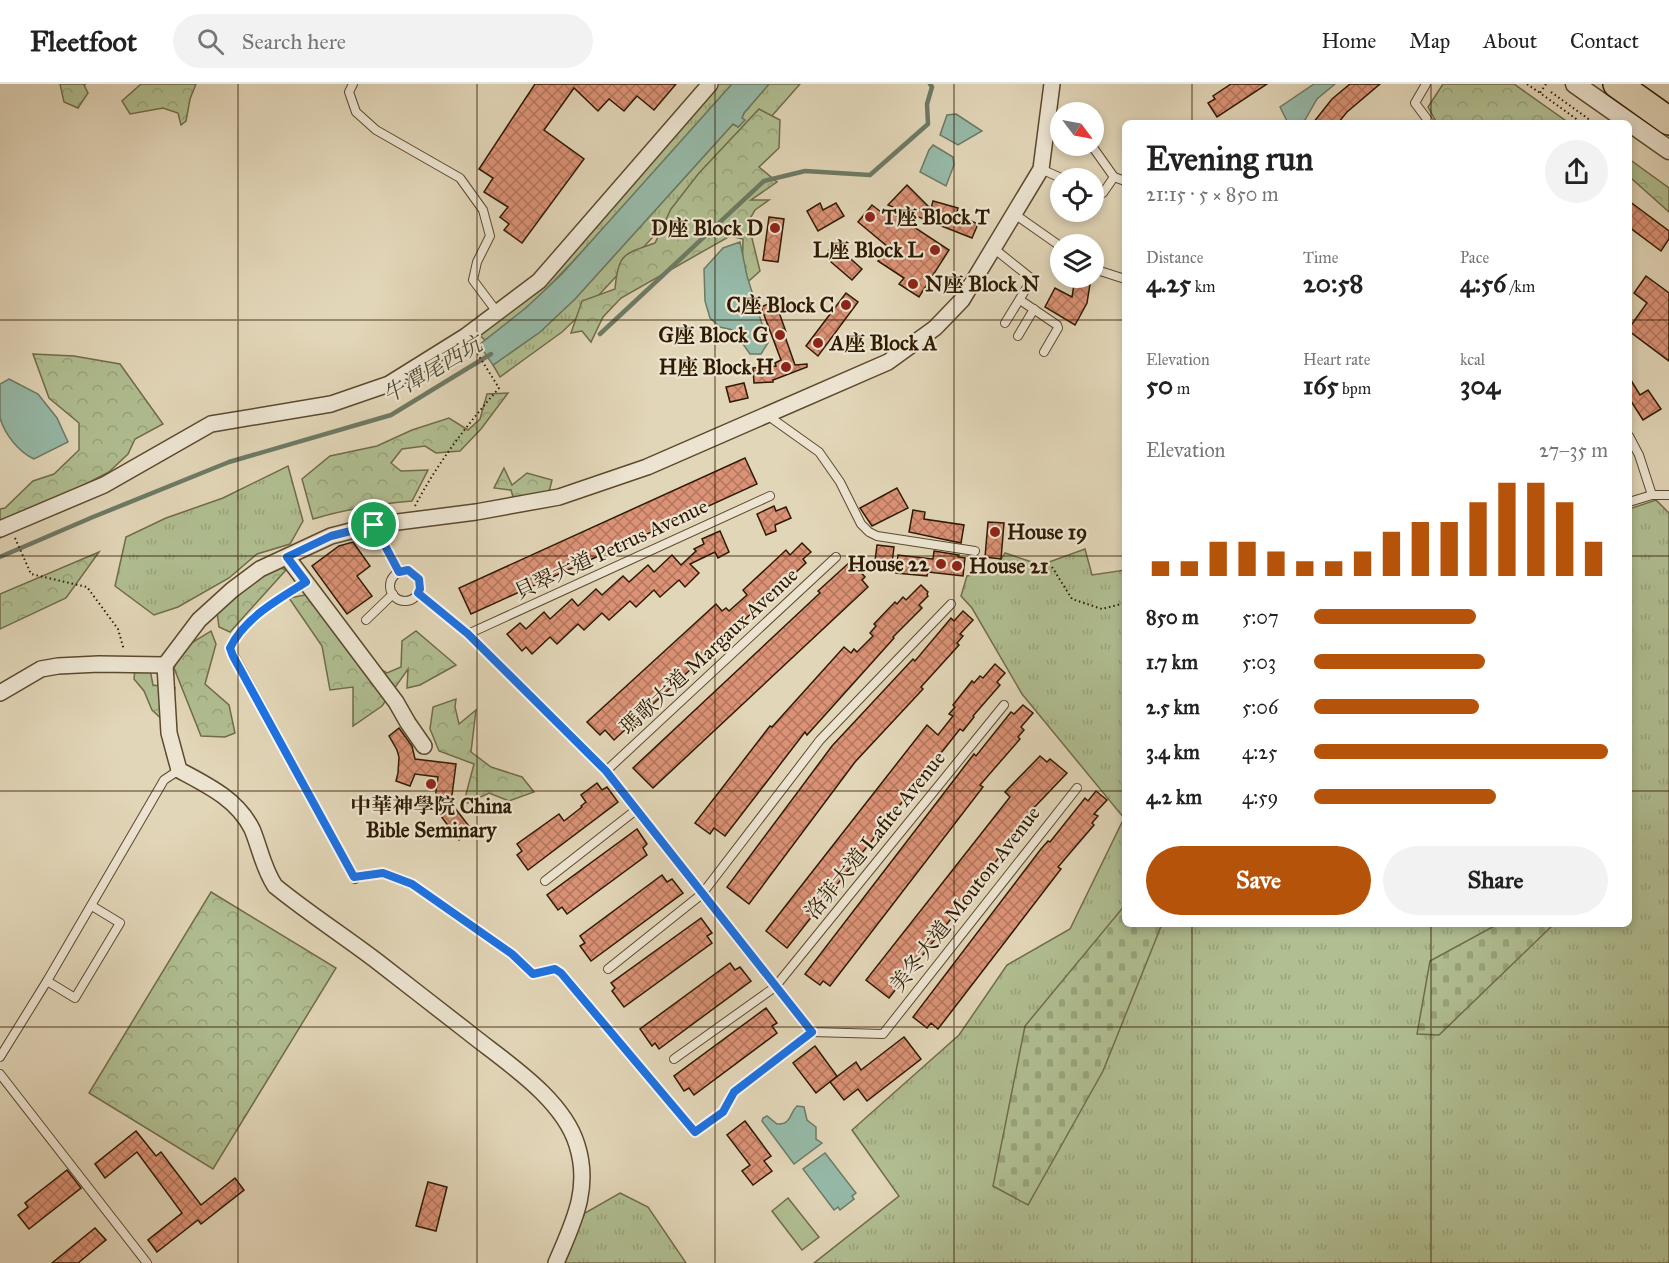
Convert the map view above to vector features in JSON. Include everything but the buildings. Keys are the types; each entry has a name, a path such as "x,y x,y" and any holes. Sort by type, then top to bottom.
{"highway":[{"path":"1617,84 1669,121"}],"street":[{"path":"0,529 105,485 211,424 331,404 389,384 466,336 539,280 710,84"},
{"path":"1052,84 1052,102"},
{"path":"1575,84 1626,120"},
{"path":"1632,124 1669,150"},
{"path":"556,1263 579,1209 583,1185 577,1145 567,1123 548,1100 523,1076 275,886 267,874 251,828 242,814 212,787 179,770 169,733 165,665 212,606 260,569 331,536 374,525 476,512 560,497 647,467 888,362 920,340 962,300 1041,169 1050,136"},
{"path":"287,557 396,702 424,746"},
{"path":"0,693 41,669 58,666 165,665"}],"lane":[{"path":"353,84 350,92 356,112 376,130 460,178 483,210 490,236 477,262 473,280 497,312"},
{"path":"1426,84 1415,103 1428,120"},
{"path":"1099,156 1114,177 1122,180"},
{"path":"1041,169 1050,173"},
{"path":"1104,192 1114,177"},
{"path":"1013,213 1050,239"},
{"path":"992,247 1032,276 1005,323"},
{"path":"1104,273 1122,278"},
{"path":"1020,300 1058,328 1044,352"},
{"path":"1018,336 1034,309"},
{"path":"767,415 819,452 840,482 861,524 869,532 877,536 975,551"},
{"path":"1632,442 1639,455 1652,495"},
{"path":"1632,501 1652,495 1669,495"},
{"name":"貝翠大道 Petrus Avenue","path":"468,634 770,496"},
{"path":"374,525 399,572"},
{"name":"瑪歌大道 Margaux Avenue","path":"606,771 836,557"},
{"path":"408,570 417,575 420,584 418,593 407,601 393,594 391,590 392,579 399,572 408,570"},
{"path":"306,582 280,598 251,621 230,648 355,878"},
{"path":"418,593 468,634 606,771 812,1032 734,1092 723,1112 695,1132"},
{"path":"366,620 393,594"},
{"path":"608,969 702,894 820,740 951,604"},
{"name":"洛菲大道 Lafite Avenue","path":"674,1059 775,987 1004,705"},
{"path":"0,1056 92,906 164,780 179,770"},
{"name":"美冬大道 Mouton Avenue","path":"812,1032 883,1034 1077,788"},
{"path":"545,881 636,810"},
{"path":"47,981 75,998 120,923 92,906"},
{"path":"0,1074 147,1263"}],"path":[{"path":"1527,84 1578,120"},
{"path":"1540,93 1546,84"},
{"path":"1551,92 1590,120"},
{"path":"414,520 414,510 424,489 461,432 499,388 466,336"},
{"path":"15,538 31,574 87,587 118,628 128,665"},
{"path":"1052,567 1072,599 1102,609 1122,604"},
{"path":"355,878 383,873 412,884 512,954 533,974 555,969 561,973 695,1132"}],"green space":[{"path":"60,84 86,84 84,85 88,93 78,108 64,102"},
{"path":"141,84 196,84 190,99 186,121 181,125 178,113 163,108 130,114 122,101"},
{"path":"716,84 732,84 564,271 502,328 485,340 477,333 503,313"},
{"path":"769,84 800,84 674,227 665,224 562,332 500,377 493,365 540,332 575,299 733,124 738,127 744,120 742,118 744,113"},
{"path":"1443,84 1514,84 1565,120 1435,120 1428,107"},
{"path":"759,109 780,120 779,148 759,167 777,182 751,200 769,200 755,210 748,222 760,271 742,287 743,239 730,236 621,298 603,317 591,342 582,331 571,333 582,301 615,289 618,268 624,257 655,243 671,209 699,173"},
{"path":"1632,161 1669,188 1669,212 1632,179"},
{"path":"33,354 74,356 120,364 163,424 135,439 128,454 109,472 68,493 43,518 0,538 0,509 5,508 33,481 54,474 79,450 79,423 49,398"},
{"path":"508,393 481,429 460,451 436,453 425,446 402,449 391,463 401,471 428,470 412,501 362,507 313,519 302,479 330,456 377,446 412,430 449,418 468,430 480,419 487,394"},
{"path":"288,466 303,521 290,544 257,554 229,578 178,607 154,615 115,586 126,537 166,518 223,498"},
{"path":"504,468 512,485 527,473 552,480 549,492 514,500 511,490 494,488"},
{"path":"1656,500 1669,513 1669,1263 814,1263 899,1196 852,1130 959,1035 1007,965 1070,929 1122,822 1122,927 1632,927 1632,508"},
{"path":"1085,549 1092,575 1122,570 1122,816 1022,694 972,608 961,596 967,576 989,569 1005,553 1041,565"},
{"path":"99,552 66,598 0,629 0,594"},
{"path":"276,566 286,570 230,632 219,627 217,612 245,572"},
{"path":"321,592 347,649 387,673 401,667 402,641 416,631 456,665 420,685 407,688 408,669 382,706 353,726 353,687 330,690 322,646 289,598"},
{"path":"211,631 216,644 205,684 229,705 235,733 225,737 201,736 174,668 183,648"},
{"path":"136,658 148,659 153,685 175,688 166,723 152,710 144,691 134,679"},
{"path":"456,699 455,707 459,724 476,710 471,752 491,767 522,777 534,792 509,801 489,793 468,803 464,802 474,764 439,751 430,729 433,707"},
{"path":"211,892 336,968 213,1169 89,1093"},
{"path":"1122,909 1122,927 1161,927 1103,1071 1028,1205 993,1186 1025,1026"},
{"path":"1492,927 1551,927 1439,1035 1417,1034 1430,961"},
{"path":"620,1193 648,1207 686,1263 562,1263 585,1213"},
{"path":"788,1198 819,1237 802,1250 772,1211"}],"shaded area":[{"path":"732,84 769,84 744,113 742,118 745,120 738,127 733,124 575,299 540,332 493,365 479,345 527,307 562,274"},
{"path":"1314,84 1335,84 1317,99 1305,120 1286,120 1280,107"},
{"path":"956,114 982,131 958,145 940,135 947,115"},
{"path":"933,145 953,157 954,165 946,186 920,172"},
{"path":"740,242 747,276 768,343 761,354 750,354 733,330 720,327 710,318 705,301 704,269 723,248"},
{"path":"9,379 38,394 57,418 68,442 34,459 18,447 5,431 0,418 0,384"},
{"path":"797,1106 804,1107 807,1120 816,1127 816,1139 822,1143 794,1164 762,1121 767,1116 777,1124 785,1123"},
{"path":"825,1153 856,1193 852,1196 854,1199 840,1210 838,1207 834,1210 803,1169"}],"waterway":[{"path":"600,334 764,181 805,171 870,175 928,124 927,104 932,87 930,84"},
{"name":"牛潭尾西坑","path":"0,557 229,462 391,415 491,354"}],"place":[{"name":"T座 Block T","path":"870,217"},
{"name":"D座 Block D","path":"775,228"},
{"name":"L座 Block L","path":"935,250"},
{"name":"N座 Block N","path":"913,284"},
{"name":"C座 Block C","path":"846,305"},
{"name":"G座 Block G","path":"780,335"},
{"name":"A座 Block A","path":"818,343"},
{"name":"H座 Block H","path":"786,367"},
{"name":"House 19","path":"995,532"},
{"name":"House 22","path":"941,564"},
{"name":"House 21","path":"957,566"},
{"name":"中華神學院 China Bible Seminary","path":"431,784"}],"route":[{"path":"374,525 399,572 408,570 417,575 420,584 418,593 468,634 606,771 812,1032 734,1092 723,1112 695,1132 561,973 555,969 548,969 533,974 512,954 412,884 383,873 354,877 233,656 230,648 234,640 251,621 280,598 306,582 287,557 331,536 374,525"}]}
